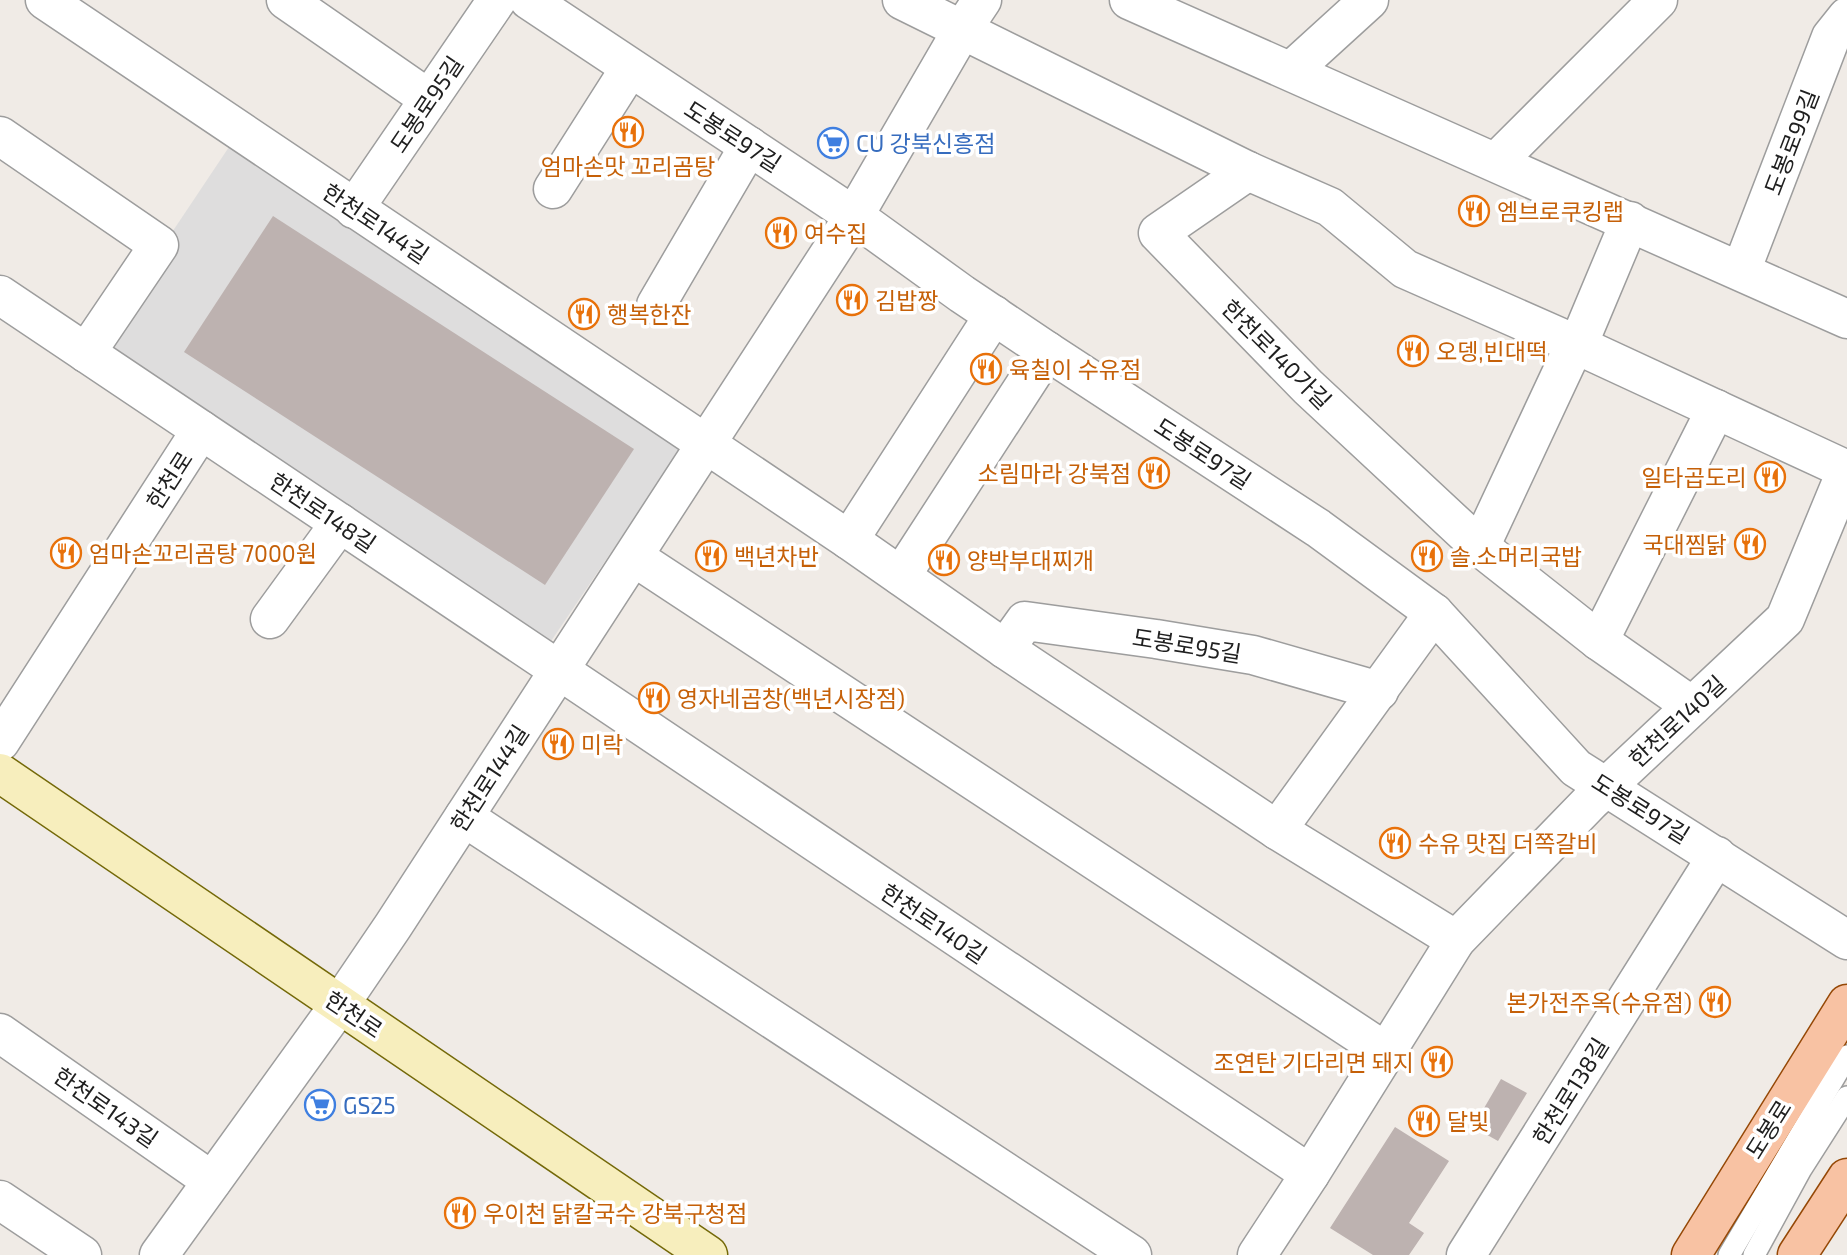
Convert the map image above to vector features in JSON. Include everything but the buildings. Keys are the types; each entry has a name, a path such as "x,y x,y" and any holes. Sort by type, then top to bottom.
{"main road":[{"name":"한천로","path":"0,774 708,1255"},
{"name":"도봉로","path":"1690,1255 1847,1004"},
{"path":"1797,1255 1847,1178"}],"street":[{"name":"한천로144길","path":"45,0 706,446"},
{"path":"286,0 429,99"},
{"name":"도봉로95길","path":"354,209 496,0"},
{"name":"도봉로97길","path":"529,0 854,216 1047,351 1318,528 1434,613 1576,768 1847,940"},
{"path":"902,0 972,15 1248,171 1330,207 1405,269 1847,469"},
{"path":"1129,0 1168,8 1291,71 1847,319"},
{"path":"1291,71 1369,0"},
{"path":"1496,162 1658,0"},
{"name":"한천로144길","path":"340,1004 854,216 972,15"},
{"name":"도봉로99길","path":"1741,271 1831,37 1847,17"},
{"path":"553,189 630,68"},
{"path":"0,136 159,245 86,353"},
{"path":"656,305 749,146"},
{"name":"한천로140가길","path":"1248,171 1158,233 1308,387 1480,547 1599,641 1692,706"},
{"path":"1480,547 1583,332 1630,221"},
{"name":"한천로148길","path":"0,295 560,670"},
{"path":"849,540 994,315"},
{"path":"901,576 1047,351"},
{"path":"1599,641 1716,409"},
{"name":"한천로","path":"0,742 201,430"},
{"path":"706,446 1277,830 1456,940"},
{"name":"한천로140길","path":"1257,1255 1456,940 1608,786 1785,619 1839,512 1847,469"},
{"path":"270,619 340,523"},
{"path":"634,557 1387,1052"},
{"path":"1277,830 1434,613"},
{"name":"도봉로95길","path":"1005,649 1025,621 1253,656 1379,691"},
{"name":"한천로140길","path":"560,670 1310,1174"},
{"path":"464,817 1132,1255"},
{"name":"한천로138길","path":"1466,1255 1717,856"},
{"path":"159,1255 340,1004"},
{"name":"한천로143길","path":"0,1033 212,1181"},
{"path":"0,1200 82,1255"}],"lane":[{"path":"1729,1255 1847,1056"},
{"path":"1754,1255 1801,1169 1847,1097"}],"shaded area":[{"path":"231,144 683,446 545,650 94,349"}],"place":[{"name":"엄마손맛 꼬리곰탕","path":"628,132"},
{"name":"CU 강북신흥점","path":"833,143"},
{"name":"엠브로쿠킹랩","path":"1474,211"},
{"name":"여수집","path":"781,233"},
{"name":"김밥짱","path":"852,300"},
{"name":"행복한잔","path":"584,314"},
{"name":"오뎅,빈대떡","path":"1413,351"},
{"name":"육칠이 수유점","path":"986,369"},
{"name":"소림마라 강북점","path":"1154,473"},
{"name":"일타곱도리","path":"1770,477"},
{"name":"국대찜닭","path":"1750,544"},
{"name":"엄마손꼬리곰탕 7000원","path":"66,553"},
{"name":"백년차반","path":"711,556"},
{"name":"솔.소머리국밥","path":"1427,556"},
{"name":"양박부대찌개","path":"944,560"},
{"name":"영자네곱창(백년시장점)","path":"654,698"},
{"name":"미락","path":"558,744"},
{"name":"수유 맛집 더쪽갈비","path":"1395,843"},
{"name":"본가전주옥(수유점)","path":"1715,1002"},
{"name":"조연탄 기다리면 돼지","path":"1437,1062"},
{"name":"GS25","path":"320,1105"},
{"name":"달빛","path":"1424,1121"},
{"name":"우이천 닭칼국수 강북구청점","path":"460,1213"}]}
